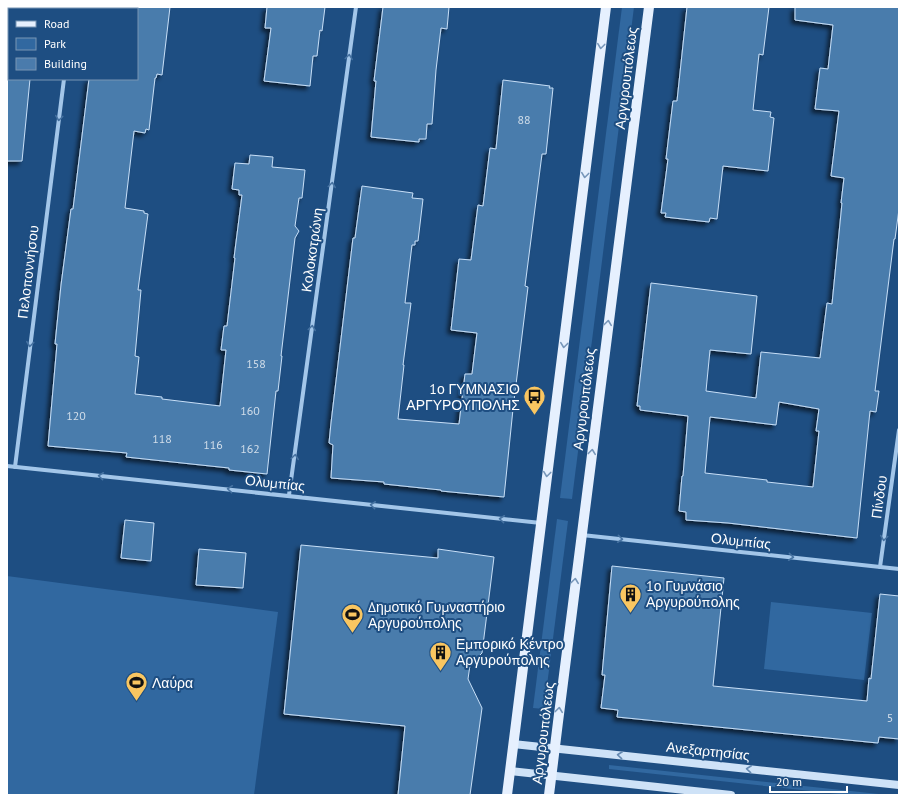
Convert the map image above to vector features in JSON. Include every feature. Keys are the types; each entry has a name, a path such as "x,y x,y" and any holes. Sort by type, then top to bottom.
{"main road":[{"name":"Αργυρουπόλεως","path":"507,795 606,7"},
{"name":"Αργυρουπόλεως","path":"549,795 649,7"},
{"name":"Ανεξαρτησίας","path":"513,744 899,785"},
{"path":"510,771 730,795"}],"street":[{"name":"Κολοκοτρώνη","path":"290,496 356,7"},
{"name":"Πελοποννήσου","path":"15,467 64,80"},
{"name":"Πίνδου","path":"880,567 899,430"},
{"name":"Ολυμπίας","path":"7,466 541,523"},
{"name":"Ολυμπίας","path":"581,535 899,569"}],"green space":[{"path":"622,7 634,7 572,499 560,498"},
{"path":"557,519 568,521 544,709 533,708"},
{"name":"Λαύρα","path":"7,576 278,612 254,795 7,795"},
{"path":"771,602 872,613 864,680 764,669"},
{"path":"609,765 888,795 848,795 609,769"}],"building":[{"path":"170,7 162,75 157,74 155,78 149,130 146,129 145,133 134,131 125,208 144,211 144,213 148,214 138,290 141,290 135,356 139,357 135,394 220,406 226,350 221,350 224,326 227,326 242,195 239,195 239,190 232,189 235,163 249,164 250,155 273,157 272,167 305,170 302,198 299,198 295,226 299,231 295,238 267,474 229,470 229,468 126,457 127,453 48,446 57,344 55,344 61,285 71,209 73,209 89,80 138,80 137,8"},
{"path":"267,7 325,7 322,31 320,30 317,56 313,56 310,86 264,81 271,28 265,28"},
{"path":"383,7 449,7 447,29 441,28 432,124 427,124 426,139 419,139 419,142 371,137 376,81 374,81"},
{"path":"687,7 769,7 763,55 759,54 753,110 771,112 770,117 774,118 768,171 723,166 717,219 710,218 709,222 665,217 666,213 661,213 668,159 666,159 673,101 677,101"},
{"path":"795,7 899,7 899,209 875,391 879,391 876,412 870,411 857,538 728,523 686,520 686,512 679,511 688,416 640,410 640,406 637,406 651,283 757,296 751,354 710,350 706,391 756,398 761,352 820,358 827,303 832,304 844,178 831,176 839,111 815,109 820,68 828,69 833,25 795,20","holes":["779,402 819,409 816,431 819,431 813,487 705,473 710,417 776,425"]},
{"path":"7,79 30,80 22,161 7,161"},
{"path":"503,80 550,86 549,88 553,88 546,154 542,154 525,286 528,287 504,497 384,484 384,482 331,478 333,445 329,443 331,423 353,238 355,238 362,186 413,193 412,198 423,199 418,241 415,241 415,245 412,245 405,303 411,303 398,419 459,424 465,374 472,374 477,333 451,330 459,259 471,260 478,205 483,206 490,148 496,149"},
{"path":"125,520 154,523 151,561 121,558"},
{"path":"301,545 438,558 438,549 494,557 482,653 470,665 468,679 482,708 470,795 398,795 405,726 284,714"},
{"path":"199,549 246,553 243,588 196,585"},
{"name":"1ο Γυμνάσιο Αργυρούπολης","path":"612,566 724,578 713,686 867,701 869,678 871,679 880,594 899,596 899,739 879,737 878,743 617,717 618,710 601,708 605,675 602,675"}],"place":[{"name":"1ο ΓΥΜΝΑΣΙΟ ΑΡΓΥΡΟΥΠΟΛΗΣ","path":"535,416"},
{"name":"1ο Γυμνάσιο Αργυρούπολης","path":"630,614"},
{"name":"Δημοτικό Γυμναστήριο Αργυρούπολης","path":"353,634"},
{"name":"Εμπορικό Κέντρο Αργυρούπολης","path":"440,672"},
{"name":"Λαύρα","path":"137,702"}]}
